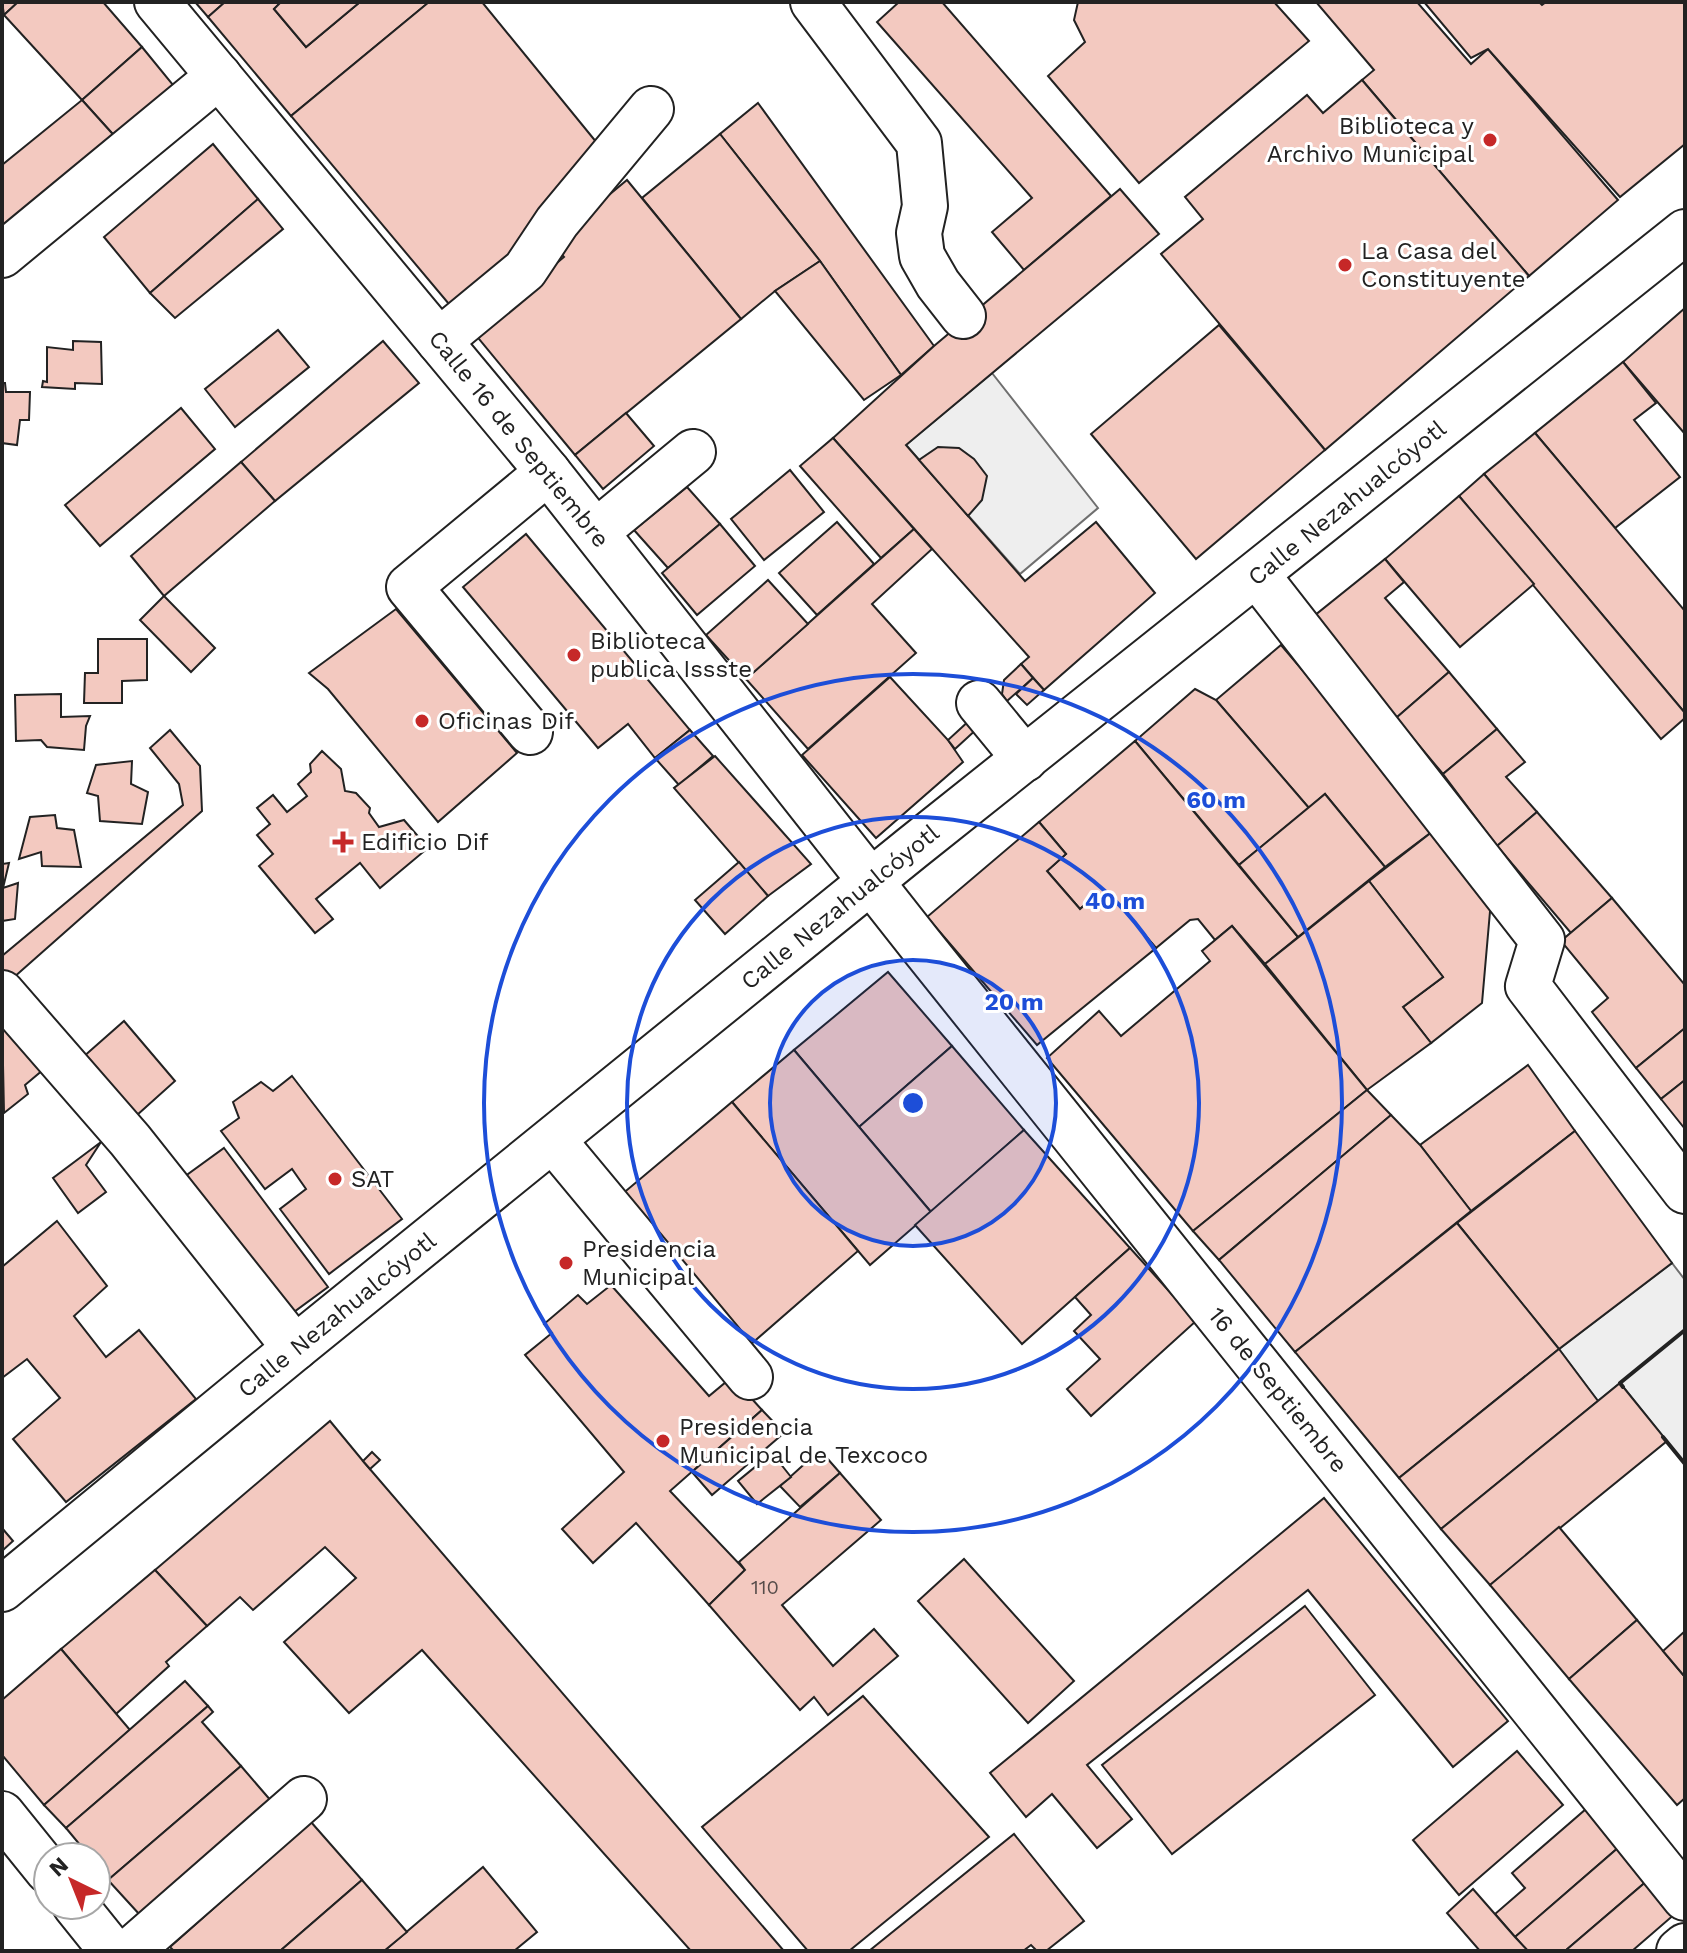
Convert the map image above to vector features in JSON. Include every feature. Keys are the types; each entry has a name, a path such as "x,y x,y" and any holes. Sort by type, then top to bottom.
{"street":[{"name":"Calle 16 de Septiembre","path":"157,2 548,472 873,881"},
{"path":"813,2 919,143 925,206 919,233 922,256 938,284 963,316"},
{"path":"2,255 219,76"},
{"path":"439,341 525,270 557,222 651,109"},
{"name":"Calle Nezahualcóyotl","path":"2,1589 873,881 1685,232"},
{"path":"596,532 693,452"},
{"path":"530,732 409,587 548,472"},
{"path":"1257,575 1542,940 1528,986 1685,1191"},
{"path":"979,703 1025,759"},
{"name":"16 de Septiembre","path":"873,881 1685,1898"},
{"path":"2,993 130,1140 295,1348"},
{"path":"546,1146 702,1350"},
{"path":"546,1146 750,1377"},
{"path":"130,1951 304,1799"},
{"path":"2,1814 32,1851"},
{"path":"88,1921 112,1951"},
{"path":"1679,1951 1685,1946"}],"shaded area":[{"path":"992,373 1098,508 1020,574 906,445"},
{"path":"1672,1263 1685,1280 1685,1464 1620,1383 1598,1401 1559,1349"}],"building":[{"path":"2,2 18,2 4,15"},
{"path":"18,2 103,2 142,47 82,100 4,15"},
{"path":"195,2 225,2 208,17"},
{"path":"225,2 281,2 274,9 306,47 360,2 428,3 291,116 208,17"},
{"path":"281,2 360,2 306,47 274,9"},
{"path":"429,2 482,2 606,154 525,229 536,242 454,310 291,116"},
{"path":"899,2 942,2 1111,196 1024,270 992,232 1032,198 877,22"},
{"path":"1078,2 1274,2 1309,41 1139,183 1048,76 1085,42 1074,20"},
{"name":"Biblioteca y Archivo Municipal","path":"1316,2 1417,2 1471,64 1488,49 1618,200 1529,276 1362,80 1374,70"},
{"path":"1424,2 1539,2 1542,5 1546,2 1685,2 1685,144 1620,197 1488,49 1471,58"},
{"path":"142,47 178,91 119,141 82,100"},
{"name":"La Casa del Constituyente","path":"1362,80 1529,276 1325,450 1161,254 1203,219 1185,197 1307,95 1323,113"},
{"path":"82,100 119,141 2,237 2,165"},
{"path":"758,103 934,346 901,375 820,261 720,134"},
{"path":"720,134 820,261 775,291 741,319 642,198"},
{"path":"213,144 258,199 150,293 104,237"},
{"path":"627,180 741,319 575,455 474,333 564,257 551,243"},
{"path":"1120,189 1159,234 906,445 1025,581 1096,522 1155,593 1044,690 1021,664 1029,657 833,438 934,346"},
{"path":"258,199 283,229 175,318 150,293"},
{"path":"820,261 901,375 864,400 775,291"},
{"path":"1685,308 1685,434 1623,362"},
{"path":"1219,325 1325,450 1196,559 1091,434"},
{"path":"278,330 309,367 235,427 205,389"},
{"path":"73,341 101,342 102,384 75,383 75,389 42,387 43,381 47,382 47,347 73,350"},
{"path":"383,341 419,383 275,501 241,462"},
{"path":"1623,362 1656,403 1634,420 1680,477 1615,528 1535,433"},
{"path":"2,383 5,383 6,392 30,392 29,420 20,420 17,445 2,443"},
{"path":"181,408 215,449 100,546 65,505"},
{"path":"626,413 654,446 603,489 575,455"},
{"path":"1535,433 1685,611 1685,713 1484,474"},
{"path":"833,438 914,529 881,558 800,466"},
{"path":"938,447 959,448 974,459 987,476 982,500 968,516 919,460"},
{"path":"241,462 275,501 164,596 131,556"},
{"path":"790,470 824,512 764,560 731,519"},
{"path":"1484,474 1685,713 1685,718 1661,739 1459,496"},
{"path":"687,487 720,524 668,568 634,530"},
{"path":"1459,496 1534,584 1460,647 1385,559"},
{"path":"837,522 874,564 817,615 779,573"},
{"path":"720,524 755,566 697,615 662,573"},
{"path":"914,529 932,549 872,604 916,653 808,749 746,679"},
{"name":"Biblioteca publica Issste","path":"526,534 690,730 655,758 628,724 598,748 463,587"},
{"path":"1385,559 1404,582 1385,598 1449,672 1396,718 1314,616"},
{"path":"768,580 808,624 746,679 706,635"},
{"path":"164,596 215,648 191,672 140,620"},
{"name":"Oficinas Dif","path":"396,609 517,753 438,822 328,689 309,673"},
{"path":"98,639 147,639 147,680 122,681 122,703 84,703 85,673 98,673"},
{"path":"1281,645 1437,828 1385,867 1325,794 1309,808 1216,700"},
{"path":"1021,664 1033,678 1007,701 1002,694 1004,680"},
{"path":"1449,672 1497,729 1443,774 1396,718"},
{"path":"890,677 948,740 963,762 876,838 802,755"},
{"path":"1033,678 1044,690 1027,705 1016,694"},
{"path":"1195,689 1216,700 1309,808 1239,865 1135,741"},
{"path":"61,694 61,717 90,716 84,750 47,747 41,740 16,741 15,695"},
{"path":"971,719 979,727 955,749 948,740"},
{"path":"1497,729 1525,762 1506,777 1537,812 1497,846 1443,774"},
{"path":"170,730 200,766 202,811 4,986 2,956 183,805 179,784 150,748"},
{"path":"690,730 713,756 679,785 655,758"},
{"path":"1135,741 1298,937 1265,964 1232,926 1215,940 1198,919 1190,920 1156,948 1117,902 1096,895 1080,909 1047,871 1066,854 1039,822"},
{"name":"Edificio Dif","path":"322,751 341,769 345,791 356,793 370,808 369,813 379,827 404,820 428,848 380,888 360,863 316,899 333,919 315,933 259,866 273,854 257,835 270,824 257,808 273,795 287,812 307,796 298,784 311,772 310,764"},
{"path":"715,756 811,864 768,896 674,788"},
{"path":"132,761 131,784 148,792 142,824 100,821 98,796 87,793 96,765"},
{"path":"1325,794 1385,867 1298,937 1239,865"},
{"path":"1537,812 1612,898 1571,933 1497,846"},
{"path":"55,815 57,828 74,830 81,867 42,866 41,852 19,859 30,817"},
{"path":"1039,822 1066,854 1047,871 1080,909 1096,895 1117,902 1156,948 1037,1045 927,917"},
{"path":"1437,828 1491,900 1482,1003 1431,1043 1403,1007 1443,977 1369,881"},
{"path":"739,862 768,896 725,934 695,900"},
{"path":"9,863 3,888 18,883 15,919 2,921 2,864"},
{"path":"1369,881 1443,977 1403,1007 1431,1043 1367,1090 1265,964"},
{"path":"1612,898 1685,985 1685,1028 1636,1068 1592,1012 1608,998 1561,941"},
{"path":"1232,926 1367,1090 1193,1231 1047,1058 1099,1011 1121,1036 1210,961 1202,951"},
{"path":"888,972 952,1046 859,1127 794,1050"},
{"path":"2,1017 44,1069 25,1085 28,1094 4,1113"},
{"path":"124,1021 175,1081 127,1124 74,1065"},
{"path":"1685,1028 1685,1080 1661,1099 1636,1068"},
{"path":"952,1046 1024,1130 931,1212 859,1127"},
{"path":"794,1050 931,1212 870,1265 732,1102"},
{"path":"1528,1065 1575,1131 1471,1211 1420,1145"},
{"name":"SAT","path":"292,1076 402,1219 329,1274 280,1209 306,1189 292,1169 265,1189 221,1131 239,1118 233,1102 261,1082 273,1091"},
{"path":"1685,1080 1685,1129 1661,1099"},
{"path":"1367,1090 1391,1115 1219,1260 1193,1231"},
{"path":"732,1102 858,1251 750,1345 621,1195"},
{"path":"1391,1115 1420,1145 1471,1211 1295,1352 1219,1260"},
{"path":"1024,1130 1130,1248 1022,1344 915,1225"},
{"path":"1575,1131 1672,1263 1559,1349 1457,1223"},
{"path":"101,1142 86,1165 106,1192 78,1213 53,1178"},
{"path":"224,1148 328,1287 287,1317 184,1177"},
{"path":"57,1221 107,1286 74,1316 106,1357 139,1330 196,1399 66,1502 13,1439 60,1398 27,1359 2,1378 2,1267"},
{"path":"1457,1223 1559,1349 1399,1478 1295,1352"},
{"path":"1130,1248 1196,1321 1091,1416 1067,1389 1100,1359 1074,1331 1091,1315 1075,1297"},
{"name":"Presidencia Municipal de Texcoco","path":"611,1285 709,1396 732,1377 762,1410 670,1491 745,1570 709,1605 636,1523 593,1563 562,1529 624,1472 525,1355 552,1333 544,1324 578,1295 587,1304"},
{"path":"1559,1349 1598,1401 1441,1529 1399,1478"},
{"path":"1620,1383 1667,1441 1490,1585 1441,1529"},
{"name":"Presidencia Municipal de Texcoco","path":"762,1410 784,1433 712,1495 692,1472"},
{"path":"330,1421 784,1951 691,1951 422,1650 349,1713 284,1642 356,1578 325,1547 253,1610 240,1597 207,1626 155,1570"},
{"name":"Presidencia Municipal de Texcoco","path":"820,1450 840,1473 800,1507 780,1486"},
{"path":"372,1452 380,1460 370,1469 363,1461"},
{"name":"Presidencia Municipal de Texcoco","path":"772,1453 791,1477 757,1504 738,1481"},
{"name":"Presidencia Municipal de Texcoco","path":"840,1473 881,1520 782,1605 833,1666 874,1629 898,1656 828,1715 814,1697 800,1710 709,1605 745,1570 739,1562"},
{"path":"1324,1498 1508,1721 1453,1767 1308,1590 1087,1765 1132,1819 1097,1848 1052,1794 1026,1817 990,1773"},
{"path":"1559,1527 1637,1620 1569,1679 1490,1585"},
{"path":"2,1528 13,1541 2,1551"},
{"path":"964,1559 1074,1681 1028,1723 918,1601"},
{"path":"155,1570 207,1626 166,1662 169,1666 116,1714 61,1649"},
{"path":"1305,1606 1375,1695 1172,1854 1102,1765"},
{"path":"1637,1620 1685,1677 1685,1798 1677,1805 1569,1679"},
{"path":"1685,1631 1685,1677 1663,1651"},
{"path":"61,1649 130,1730 44,1805 2,1755 2,1700"},
{"path":"185,1681 208,1706 66,1828 44,1805"},
{"path":"863,1696 989,1837 849,1951 808,1951 702,1827"},
{"path":"208,1706 213,1712 202,1722 241,1766 112,1877 112,1841 77,1841 66,1828"},
{"path":"1517,1751 1563,1805 1459,1895 1413,1840"},
{"path":"241,1766 272,1802 140,1915 112,1884 112,1877"},
{"path":"1586,1809 1619,1847 1515,1937 1495,1914 1525,1888 1512,1873"},
{"path":"311,1822 362,1880 280,1951 174,1951 170,1947"},
{"path":"1014,1834 1084,1921 1046,1951 1037,1951 1031,1945 1023,1951 869,1951"},
{"path":"1619,1847 1648,1880 1565,1951 1528,1951 1515,1937"},
{"path":"483,1867 537,1932 514,1951 384,1951"},
{"path":"362,1880 407,1932 384,1951 280,1951"},
{"path":"1648,1880 1676,1913 1632,1951 1565,1951"},
{"path":"1473,1889 1528,1951 1480,1951 1447,1913"}],"wall":[{"path":"1623,1387 1620,1383 1685,1330"},
{"path":"1663,1437 1685,1464"}],"place":[{"name":"Biblioteca y Archivo Municipal","path":"1490,140"},
{"name":"La Casa del Constituyente","path":"1345,265"},
{"name":"Biblioteca publica Issste","path":"574,655"},
{"name":"Oficinas Dif","path":"422,721"},
{"name":"Edificio Dif","path":"343,842"},
{"name":"SAT","path":"335,1179"},
{"name":"Presidencia Municipal","path":"566,1263"},
{"name":"Presidencia Municipal de Texcoco","path":"663,1441"}]}
